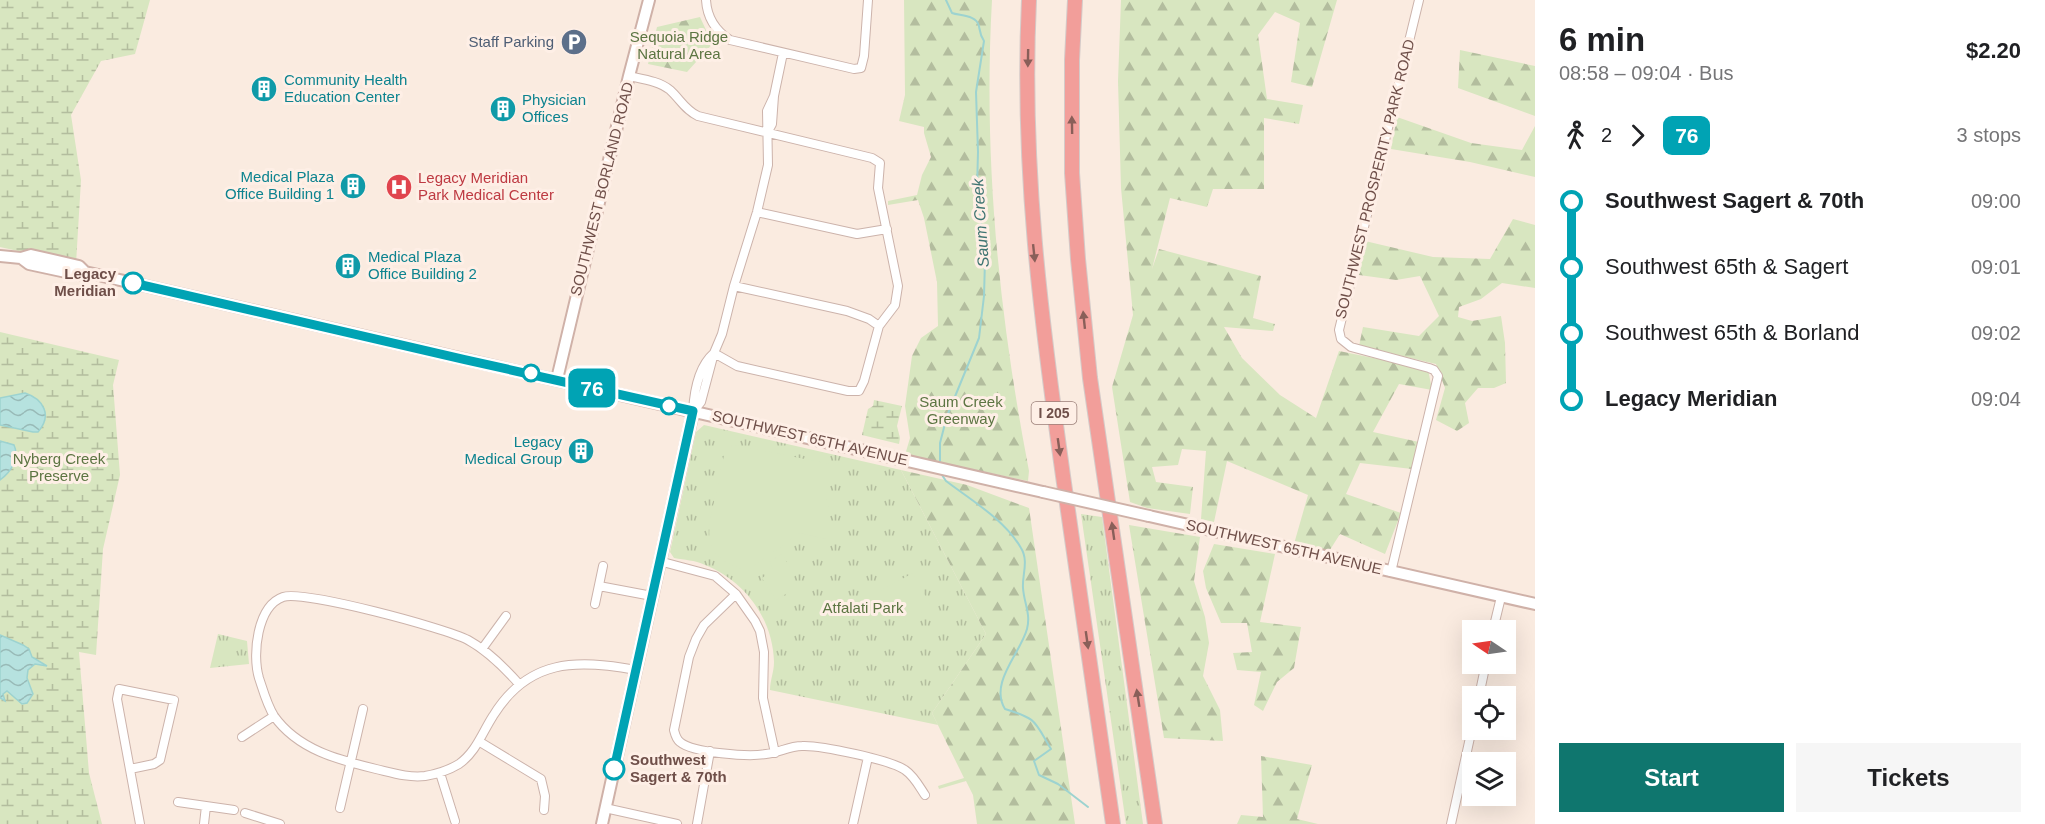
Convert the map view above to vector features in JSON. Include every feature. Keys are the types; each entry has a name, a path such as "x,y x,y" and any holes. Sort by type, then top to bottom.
{"highway":[{"name":"I 205","path":"1029,0 1027,135 1035,258 1051,388 1113,824"},
{"name":"I 205","path":"1075,0 1072,60 1072,155 1079,269 1090,378 1146,756"},
{"path":"1146,756 1155,824"},
{"path":"1146,756 1161,824"}],"main road":[{"name":"SOUTHWEST BORLAND ROAD","path":"557,379 649,0"},
{"name":"SOUTHWEST 65TH AVENUE","path":"0,256 21,258 29,264 80,275 85,272 401,346 557,379 1535,604"},
{"path":"602,824 693,411"}],"street":[{"path":"706,0 713,22 725,37 739,44 854,69 861,68 864,56 868,0"},
{"name":"SOUTHWEST PROSPERITY PARK ROAD","path":"1391,572 1438,376 1434,370 1429,368 1350,347 1341,339 1339,330 1419,0"},
{"path":"693,411 701,402 757,212 768,165 767,134 772,124 774,96 783,53"},
{"path":"629,76 655,82 669,89 686,109 698,116 876,159 880,163 879,188 898,286 895,305 879,326 864,381 859,391 848,391 744,368 714,353"},
{"path":"757,212 857,234 887,230"},
{"path":"734,286 847,311 869,319 879,326"},
{"path":"659,561 715,576 736,594 755,621 763,641 763,698 775,753"},
{"path":"595,604 603,566"},
{"path":"599,586 652,596"},
{"path":"736,594 704,625 689,657 674,730 679,742 710,751 741,756 775,753 801,746 889,762 910,774 925,795"},
{"path":"519,684 503,666 482,649 444,630 338,603 300,596 284,597 274,603 266,613 258,632 256,654 258,674 274,716 291,733 310,747 328,756 408,776 440,773 460,763 480,742 499,705 519,684 550,669 576,663 602,663 636,669"},
{"path":"1495,620 1501,597"},
{"path":"482,649 506,616"},
{"path":"130,769 154,764 160,760 174,700 119,690 117,699 140,824"},
{"path":"340,807 363,709"},
{"path":"242,737 274,716"},
{"path":"1451,824 1469,740"},
{"path":"480,742 541,779 545,796 544,810"},
{"path":"697,824 710,751"},
{"path":"853,824 868,758"},
{"path":"440,773 455,820"},
{"path":"178,802 234,810"},
{"path":"204,824 206,806"},
{"path":"605,808 677,824"},
{"path":"245,813 276,823"}],"green space":[{"path":"0,0 150,0 135,54 101,61 71,115 81,180 76,264 0,247"},
{"name":"Saum Creek Greenway","path":"904,0 992,0 990,118 996,237 1009,354 1029,471 1028,481 905,455 910,438 905,406 912,356 921,338 938,326 937,282 918,200 888,205 888,201 917,195 922,175 931,157 924,127 899,121 905,95"},
{"path":"1121,0 1337,0 1312,87 1291,82 1300,23 1275,12 1258,35 1267,99 1303,105 1299,124 1264,118 1264,189 1213,189 1207,207 1170,198 1152,269 1159,249 1261,276 1253,318 1275,324 1273,331 1224,327 1242,358 1280,395 1316,418 1339,351 1428,369 1432,390 1399,384 1373,432 1419,442 1412,469 1360,463 1346,494 1401,513 1385,554 1340,534 1328,553 1294,544 1308,495 1227,461 1214,522 1201,519 1206,451 1182,449 1178,465 1152,467 1156,482 1193,487 1190,514 1147,508 1130,502 1112,387 1133,315 1121,188 1118,81"},
{"name":"Sequoia Ridge Natural Area","path":"700,17 706,30 716,40 687,72 648,64 657,27"},
{"path":"1460,50 1535,66 1535,116 1458,88"},
{"path":"1397,117 1471,143 1522,150 1535,126 1535,177 1470,162 1391,149"},
{"path":"1513,219 1535,225 1535,288 1502,283 1481,299 1459,307 1458,317 1472,321 1501,316 1505,343 1506,383 1494,388 1478,388 1465,403 1469,423 1457,431 1436,420 1445,388 1436,364 1359,346 1363,327 1419,336 1439,316 1420,276 1396,280 1359,275 1365,241 1433,257 1490,259"},
{"name":"Nyberg Creek Preserve","path":"0,332 119,360 113,385 120,475 103,549 96,655 79,652 89,773 102,824 0,824"},
{"path":"874,400 902,406 897,426 899,444 862,435 868,409 873,406"},
{"name":"Atfalati Park","path":"704,425 901,470 986,634 932,713 938,725 770,690 774,666 772,646 768,631 754,603 733,581 719,572 697,562 674,558 670,552 696,432"},
{"path":"735,445 830,464 824,491 830,512 826,539 800,533 747,571 733,566 716,553 711,546 709,527 725,451 728,447"},
{"name":"Saum Creek Greenway","path":"901,470 967,485 1029,508 1075,824 977,824 973,795 966,781 939,789 938,786 964,778 932,713 986,634"},
{"path":"1081,514 1102,517 1143,824 1126,824"},
{"path":"1129,525 1200,537 1194,581 1205,617 1209,643 1203,676 1220,710 1223,741 1164,738"},
{"path":"1214,544 1275,554 1260,622 1301,627 1294,668 1277,682 1263,711 1254,705 1261,672 1237,670 1233,653 1252,652 1247,623 1221,623 1206,588 1203,571"},
{"path":"782,554 795,576 783,584 789,592 776,600 762,578 774,570 769,562"},
{"path":"913,573 931,607 899,625 880,591"},
{"path":"218,634 247,641 249,664 210,668"},
{"path":"1261,756 1312,765 1297,819 1318,824 1237,824 1241,815 1263,817"}],"water":[{"path":"25,393 37,399 44,408 45,420 38,432 0,425 0,398"},
{"path":"0,441 14,445 16,455 11,469 0,480"},
{"path":"0,635 23,645 29,649 32,657 47,666 35,664 28,670 27,678 33,694 27,703 22,704 7,691 3,694 5,701 0,698"}],"waterway":[{"name":"Saum Creek","path":"940,461 940,443 947,416 979,338 985,260 977,189 976,92 984,41 977,22 972,18 952,13 946,0"},
{"name":"Saum Creek","path":"942,475 946,481 1006,528 1021,548 1025,563 1023,588 1028,624 1003,679 1001,699 1005,709 1034,722 1051,749 1034,761 1039,775 1058,784 1088,807"}],"bus line":[{"name":"76","path":"133,283 693,411 614,769"}],"place":[{"name":"Staff Parking","path":"574,42"},
{"name":"Community Health Education Center","path":"264,89"},
{"name":"Physician Offices","path":"503,109"},
{"name":"Medical Plaza Office Building 1","path":"353,186"},
{"name":"Legacy Meridian Park Medical Center","path":"399,187"},
{"name":"Medical Plaza Office Building 2","path":"348,266"},
{"name":"Legacy Meridian","path":"133,283"},
{"name":"Legacy Medical Group","path":"581,451"},
{"name":"Southwest Sagert & 70th","path":"614,769"}]}
